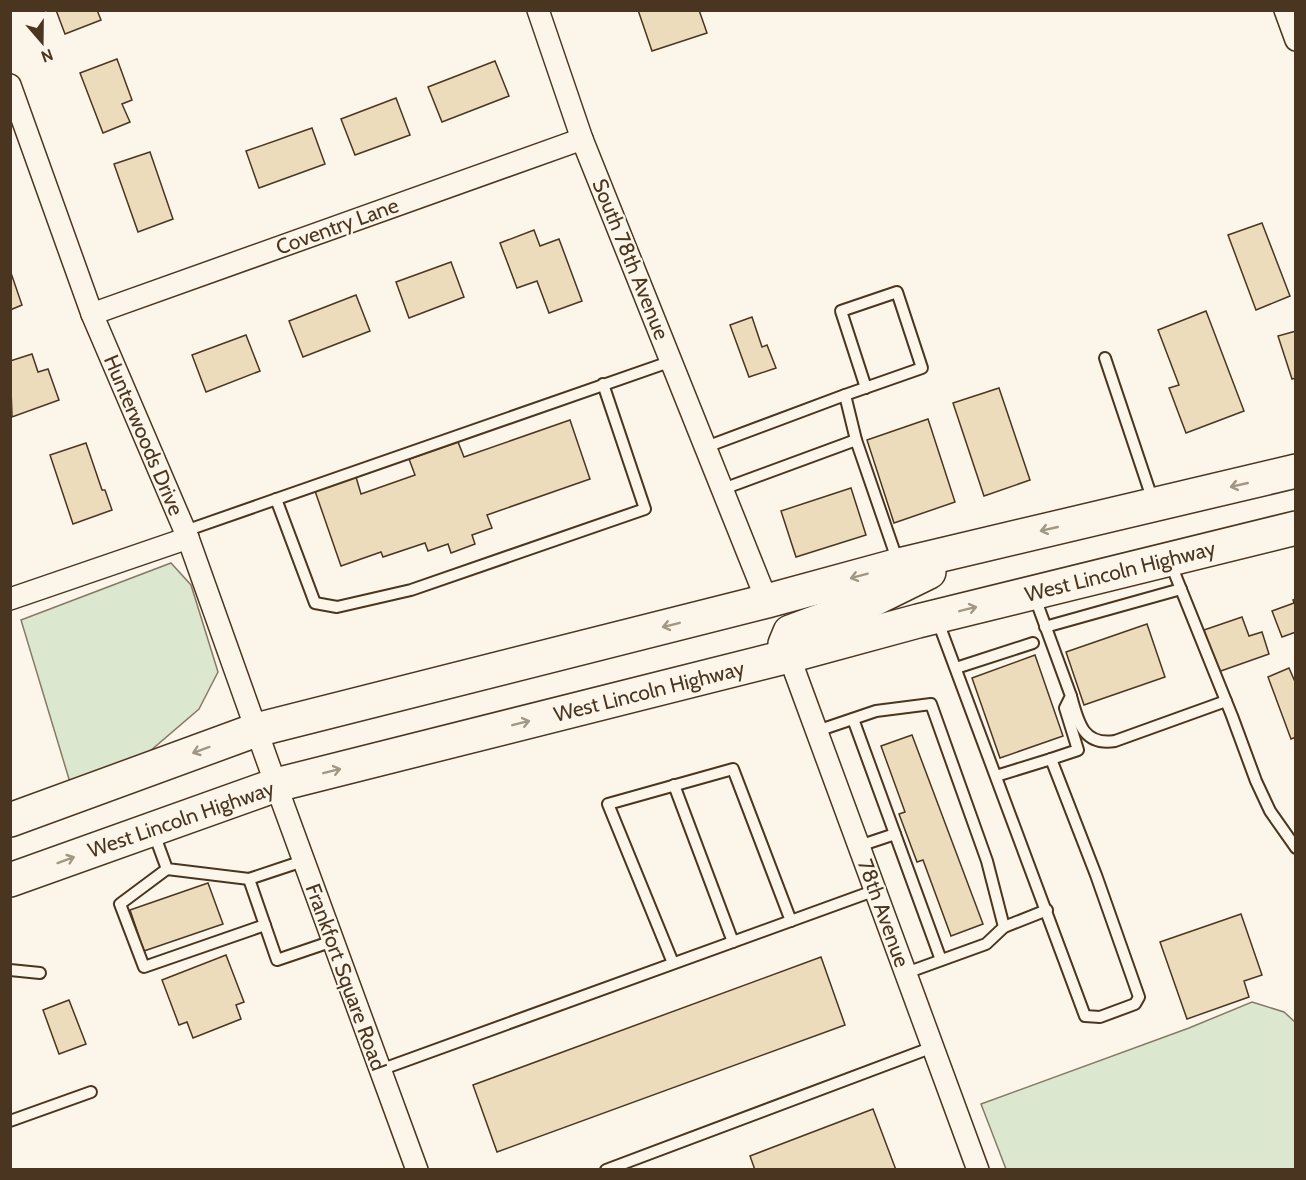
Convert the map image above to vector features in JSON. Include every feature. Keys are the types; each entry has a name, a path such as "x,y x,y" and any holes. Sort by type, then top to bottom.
{"main road":[{"path":"10,820 256,730 767,601 899,565 1296,471"},
{"name":"West Lincoln Highway","path":"10,880 276,785 789,656 936,616 1296,528"},
{"path":"789,656 784,644 790,632 860,606 985,544"}],"street":[{"name":"South 78th Avenue","path":"538,10 582,139 726,497"},
{"path":"1285,10 1296,40"},
{"name":"Hunterwoods Drive","path":"10,85 92,314 187,534 276,785"},
{"name":"Coventry Lane","path":"92,314 582,139"},
{"path":"726,497 767,601"},
{"path":"10,599 187,534"},
{"name":"78th Avenue","path":"789,656 978,1170"},
{"name":"Frankfort Square Road","path":"276,785 417,1170"}],"lane":[{"path":"706,447 922,368 897,292 841,311 866,388"},
{"path":"1105,358 1154,505"},
{"path":"187,534 276,499 672,361"},
{"path":"276,499 315,603 337,607 411,590 579,533 645,509 603,384"},
{"path":"845,395 856,440 899,565"},
{"path":"726,497 856,440"},
{"path":"1169,559 1256,781 1270,811 1294,842"},
{"path":"1045,627 1181,589"},
{"path":"1033,592 1076,712 1085,733 1094,741 1104,743 1116,741 1226,701"},
{"path":"936,616 1085,1016 1100,1017 1135,1004 1139,997 1096,875 1051,759"},
{"path":"956,668 1033,643"},
{"path":"996,776 1078,750 1065,708 1071,696"},
{"path":"817,731 876,711 931,704 987,861 1004,927"},
{"path":"853,719 941,960"},
{"path":"673,963 608,804 733,769 791,921"},
{"path":"674,785 733,942"},
{"path":"152,829 167,869"},
{"path":"859,846 896,834"},
{"path":"265,925 144,967 120,904 167,869 249,879 303,861"},
{"path":"249,879 277,960 333,940"},
{"path":"380,1070 876,890"},
{"path":"906,973 986,944 1004,927 1047,910"},
{"path":"10,970 40,973"},
{"path":"606,1170 933,1047"},
{"path":"10,1121 91,1092"}],"green space":[{"path":"171,563 191,585 218,672 199,709 143,757 72,789 21,620"},
{"path":"1252,1002 1284,1012 1295,1022 1295,1169 1006,1169 981,1104 1189,1028"}],"building":[{"path":"56,10 97,10 101,20 65,34"},
{"path":"638,10 699,10 707,33 652,51"},
{"path":"117,59 132,100 122,104 130,122 103,133 80,73"},
{"path":"495,61 509,96 442,122 428,87"},
{"path":"396,98 410,135 355,155 341,119"},
{"path":"312,128 325,164 259,188 246,151"},
{"path":"150,152 173,219 138,232 114,164"},
{"path":"1262,223 1290,296 1256,310 1228,235"},
{"path":"534,230 540,246 559,239 582,301 549,313 537,281 517,288 500,243"},
{"path":"451,262 464,297 409,318 396,282"},
{"path":"10,270 22,305 10,310"},
{"path":"356,295 370,331 303,357 289,321"},
{"path":"1206,311 1244,411 1186,433 1169,388 1179,385 1158,330"},
{"path":"752,317 762,347 767,345 776,368 749,377 730,325"},
{"path":"1296,331 1296,378 1292,379 1278,336"},
{"path":"246,335 260,371 206,392 192,355"},
{"path":"32,354 38,372 48,369 59,400 12,417 10,361"},
{"path":"999,388 1030,480 984,496 953,403"},
{"path":"928,419 955,502 894,523 867,440"},
{"path":"570,420 590,479 487,515 492,528 472,535 475,544 451,553 448,544 428,551 425,543 383,557 381,552 341,566 315,491 356,477 361,494 415,475 409,459 458,442 464,457"},
{"path":"86,443 102,490 105,490 112,510 73,524 50,455"},
{"path":"851,488 866,535 796,557 781,511"},
{"path":"1296,599 1296,632 1282,637 1272,611 1294,603 1293,600"},
{"path":"1242,617 1249,636 1262,632 1269,654 1218,672 1204,630"},
{"path":"1147,624 1165,677 1084,705 1066,652"},
{"path":"1035,655 1063,736 1000,758 972,678"},
{"path":"1289,668 1296,684 1296,737 1291,739 1268,677"},
{"path":"912,735 983,924 951,936 923,860 917,862 899,814 905,812 881,746"},
{"path":"208,883 223,924 144,951 130,910"},
{"path":"1241,914 1262,975 1244,981 1249,997 1187,1019 1160,942"},
{"path":"226,955 244,1002 236,1005 241,1019 193,1038 187,1022 179,1025 162,980"},
{"path":"821,957 845,1025 497,1152 473,1085"},
{"path":"69,1000 86,1044 59,1054 43,1010"},
{"path":"873,1109 896,1170 755,1170 750,1156"}]}
